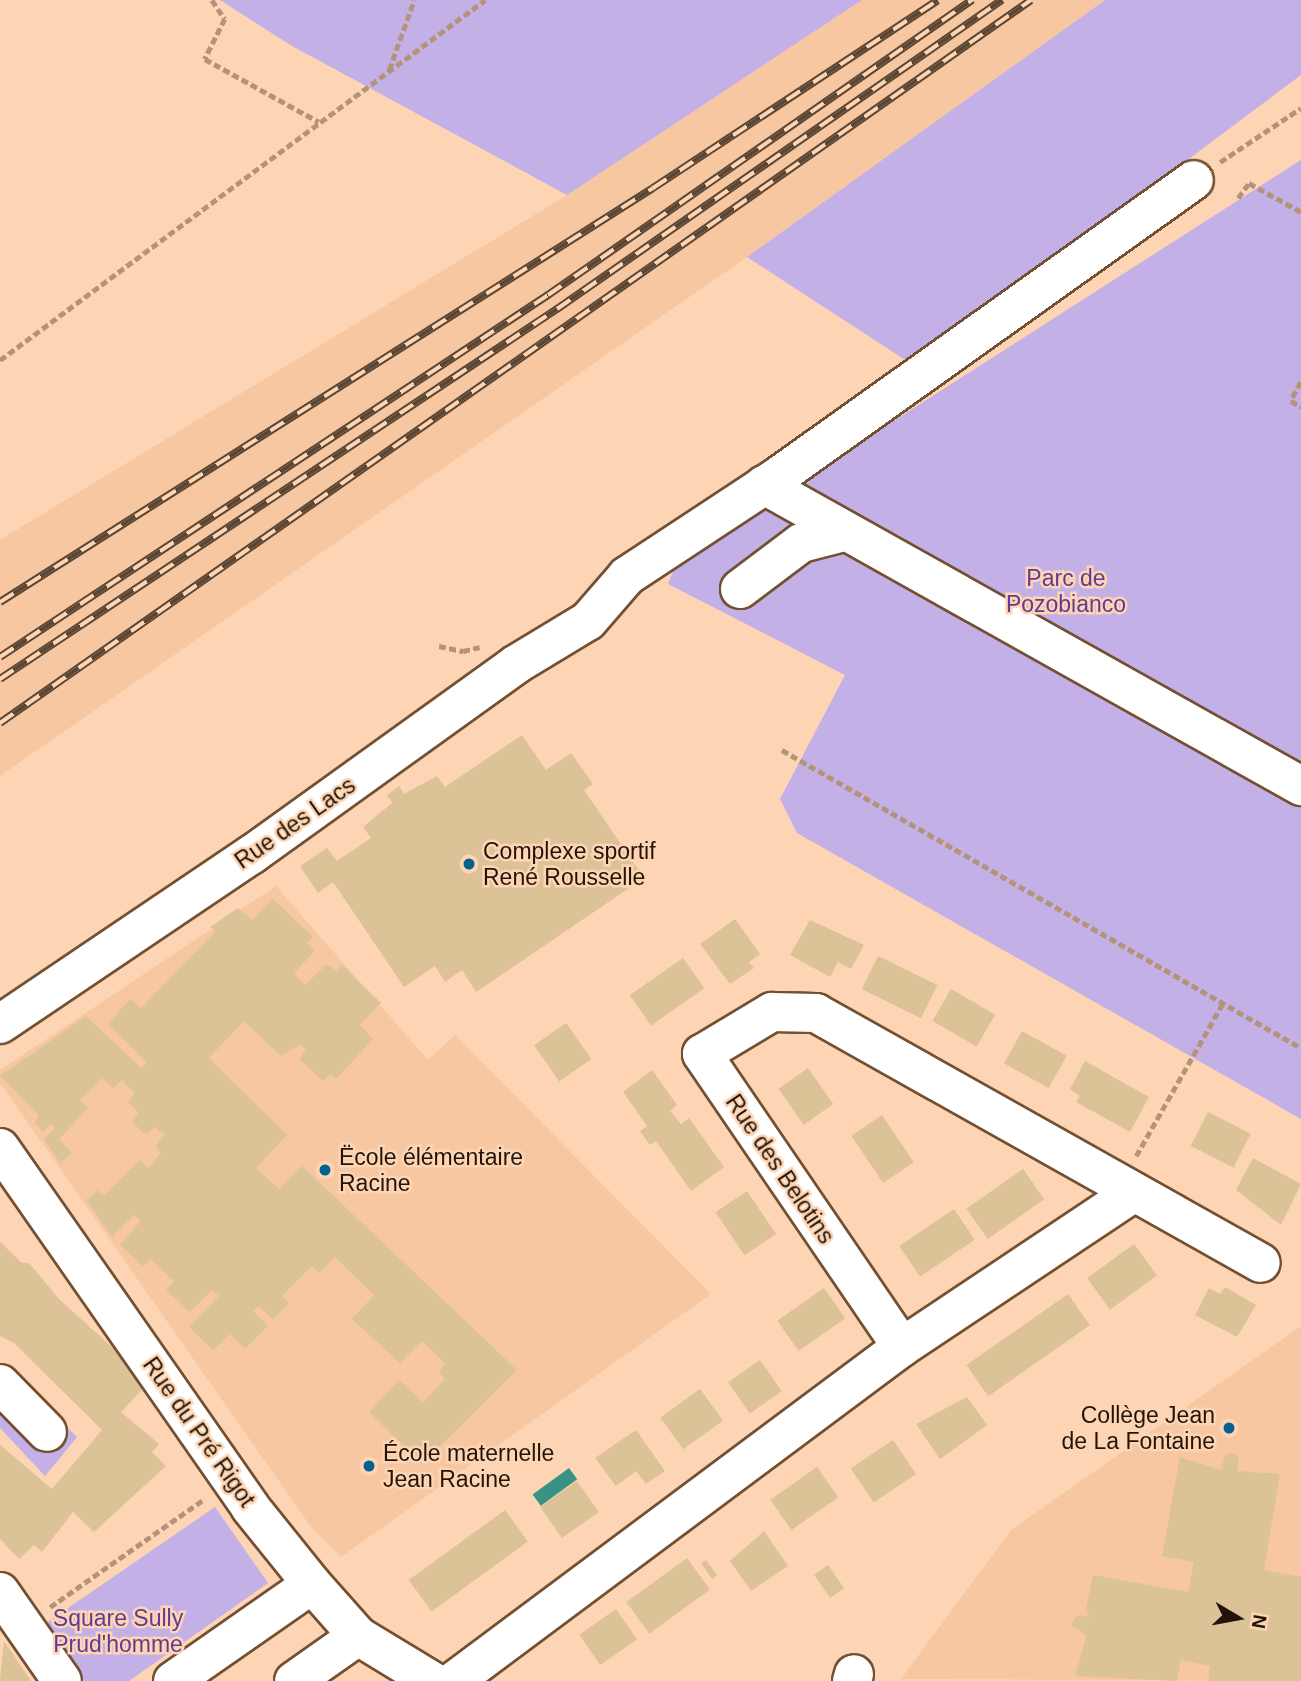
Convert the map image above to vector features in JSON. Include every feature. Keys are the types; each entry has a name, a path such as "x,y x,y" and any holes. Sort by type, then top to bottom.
{"street":[{"name":"Rue des Lacs","path":"0,1024 251,855 515,665 588,621 627,576 764,485 1194,180"},
{"path":"764,485 1301,786"},
{"path":"740,589 801,543 845,532"},
{"name":"Rue des Belotins","path":"902,1347 702,1054 772,1012 816,1013 1125,1191 1261,1263"},
{"name":"Rue du Pré Rigot","path":"0,1148 233,1479 313,1584 358,1636 417,1678"},
{"path":"454,1681 902,1347 1125,1191"},
{"path":"0,1384 47,1432"},
{"path":"173,1681 313,1584"},
{"path":"0,1592 62,1681"},
{"path":"293,1681 358,1636"}],"path":[{"path":"212,0 225,19 205,59 319,122"},
{"path":"389,71 414,0"},
{"path":"0,360 485,0"},
{"path":"1194,180 1301,108"},
{"path":"1238,198 1249,183 1301,212"},
{"path":"1301,382 1291,401 1301,407"},
{"path":"782,750 1301,1048"},
{"path":"1125,1191 1223,1003"},
{"path":"23,1625 233,1479"}],"shaded area":[{"path":"862,0 1105,0 747,257 0,776 0,540 567,195"},
{"name":"Ëcole élémentaire Racine","path":"276,886 428,1060 455,1035 711,1294 341,1557 311,1527 0,1083 0,1070"},
{"name":"Collège Jean de La Fontaine","path":"1301,1326 1301,1681 901,1679 1011,1530"}],"green space":[{"path":"220,0 862,0 567,195 292,46"},
{"path":"1105,0 1301,0 1301,75 913,365 747,257"},
{"name":"Parc de Pozobianco","path":"1301,160 1301,1119 797,833 780,799 845,675 668,584 678,559"},
{"path":"0,1363 77,1437 45,1476 0,1428"},
{"name":"Square Sully Prud'homme","path":"215,1507 268,1583 129,1681 84,1681 42,1626"}],"water":[{"path":"569,1468 577,1479 541,1506 533,1494"}],"building":[{"name":"Complexe sportif René Rousselle","path":"522,735 546,770 571,753 593,784 584,790 644,878 476,992 462,970 445,982 435,966 404,987 333,882 318,893 300,866 327,848 337,861 371,838 363,827 392,803 387,795 399,786 404,794 437,776 445,787"},
{"path":"273,899 313,937 307,943 315,951 294,973 305,985 327,964 336,971 342,965 381,1003 360,1025 373,1039 336,1079 330,1074 323,1081 299,1059 306,1050 300,1044 281,1056 244,1021 209,1058 287,1135 256,1168 279,1189 302,1166 517,1370 422,1464 369,1412 399,1380 423,1402 445,1379 439,1372 445,1363 422,1341 400,1363 352,1319 374,1295 335,1257 319,1273 312,1266 282,1296 289,1303 273,1319 259,1307 253,1311 268,1326 245,1349 230,1334 213,1350 189,1327 219,1296 212,1290 190,1312 166,1290 174,1281 150,1259 143,1266 120,1245 141,1221 134,1215 112,1237 87,1201 97,1190 103,1196 140,1160 148,1168 161,1153 155,1146 165,1135 155,1127 146,1135 132,1122 139,1113 128,1102 135,1093 122,1080 113,1088 102,1078 80,1100 88,1108 59,1139 72,1153 60,1163 44,1139 55,1128 51,1124 43,1132 35,1123 39,1115 0,1076 86,1016 141,1068 147,1062 108,1024 130,999 141,1008 216,931 210,927 238,908 252,920"},
{"path":"735,919 760,954 749,962 754,968 730,984 700,944"},
{"path":"810,920 864,945 851,969 838,962 830,977 790,955"},
{"path":"878,956 937,985 921,1018 862,989"},
{"path":"683,958 704,988 651,1026 630,995"},
{"path":"951,989 995,1014 977,1047 933,1021"},
{"path":"566,1023 591,1059 559,1081 534,1045"},
{"path":"1022,1031 1067,1056 1049,1088 1004,1063"},
{"path":"1085,1061 1149,1097 1130,1132 1076,1102 1080,1096 1070,1089"},
{"path":"808,1068 833,1104 804,1125 779,1089"},
{"path":"652,1070 677,1105 670,1111 681,1124 689,1118 724,1167 691,1191 656,1141 650,1145 640,1131 647,1126 623,1092"},
{"path":"1208,1112 1251,1134 1234,1168 1191,1146"},
{"path":"882,1115 914,1162 883,1183 851,1136"},
{"path":"1253,1158 1301,1184 1281,1225 1236,1190"},
{"path":"1023,1169 1044,1199 988,1239 966,1209"},
{"path":"747,1191 776,1234 745,1255 715,1212"},
{"path":"954,1209 975,1240 920,1277 899,1246"},
{"path":"0,1242 22,1263 29,1263 59,1299 124,1358 145,1387 121,1412 159,1444 152,1452 166,1466 94,1532 73,1512 42,1552 34,1545 19,1559 0,1539 0,1445 52,1489 102,1430 14,1343 0,1336"},
{"path":"1134,1244 1157,1276 1110,1310 1087,1278"},
{"path":"1225,1287 1256,1305 1237,1337 1195,1315 1209,1288 1220,1294"},
{"path":"824,1288 845,1318 799,1351 777,1321"},
{"path":"1068,1294 1090,1325 988,1396 966,1365"},
{"path":"760,1360 782,1391 750,1413 728,1382"},
{"path":"700,1389 723,1421 683,1449 660,1418"},
{"path":"967,1397 987,1425 940,1459 916,1424"},
{"path":"636,1430 665,1471 646,1484 636,1471 616,1486 595,1458"},
{"path":"893,1440 916,1474 874,1503 851,1469"},
{"path":"1232,1453 1239,1457 1237,1471 1280,1474 1264,1570 1301,1577 1301,1681 1208,1681 1210,1666 1181,1660 1177,1681 1075,1676 1087,1635 1071,1625 1078,1615 1090,1617 1086,1609 1093,1575 1188,1592 1194,1562 1162,1556 1180,1457 1221,1470 1225,1456"},
{"path":"817,1467 838,1497 792,1530 770,1500"},
{"path":"577,1481 599,1512 562,1538 540,1507"},
{"path":"505,1510 528,1542 432,1611 409,1580"},
{"path":"764,1531 788,1566 751,1591 730,1561"},
{"path":"687,1558 710,1590 649,1634 626,1602"},
{"path":"706,1560 717,1575 712,1579 701,1564"},
{"path":"828,1565 844,1588 830,1598 814,1575"},
{"path":"616,1609 637,1639 600,1665 579,1635"},
{"path":"4,1641 31,1681 0,1681"}],"railway":[{"path":"0,602 653,188 938,0"},
{"path":"0,657 548,295 972,0"},
{"path":"0,679 557,309 1002,0"},
{"path":"0,723 1031,0"}],"place":[{"name":"Complexe sportif René Rousselle","path":"469,864"},
{"name":"Ëcole élémentaire Racine","path":"325,1170"},
{"name":"Collège Jean de La Fontaine","path":"1229,1428"},
{"name":"École maternelle Jean Racine","path":"369,1466"}]}
